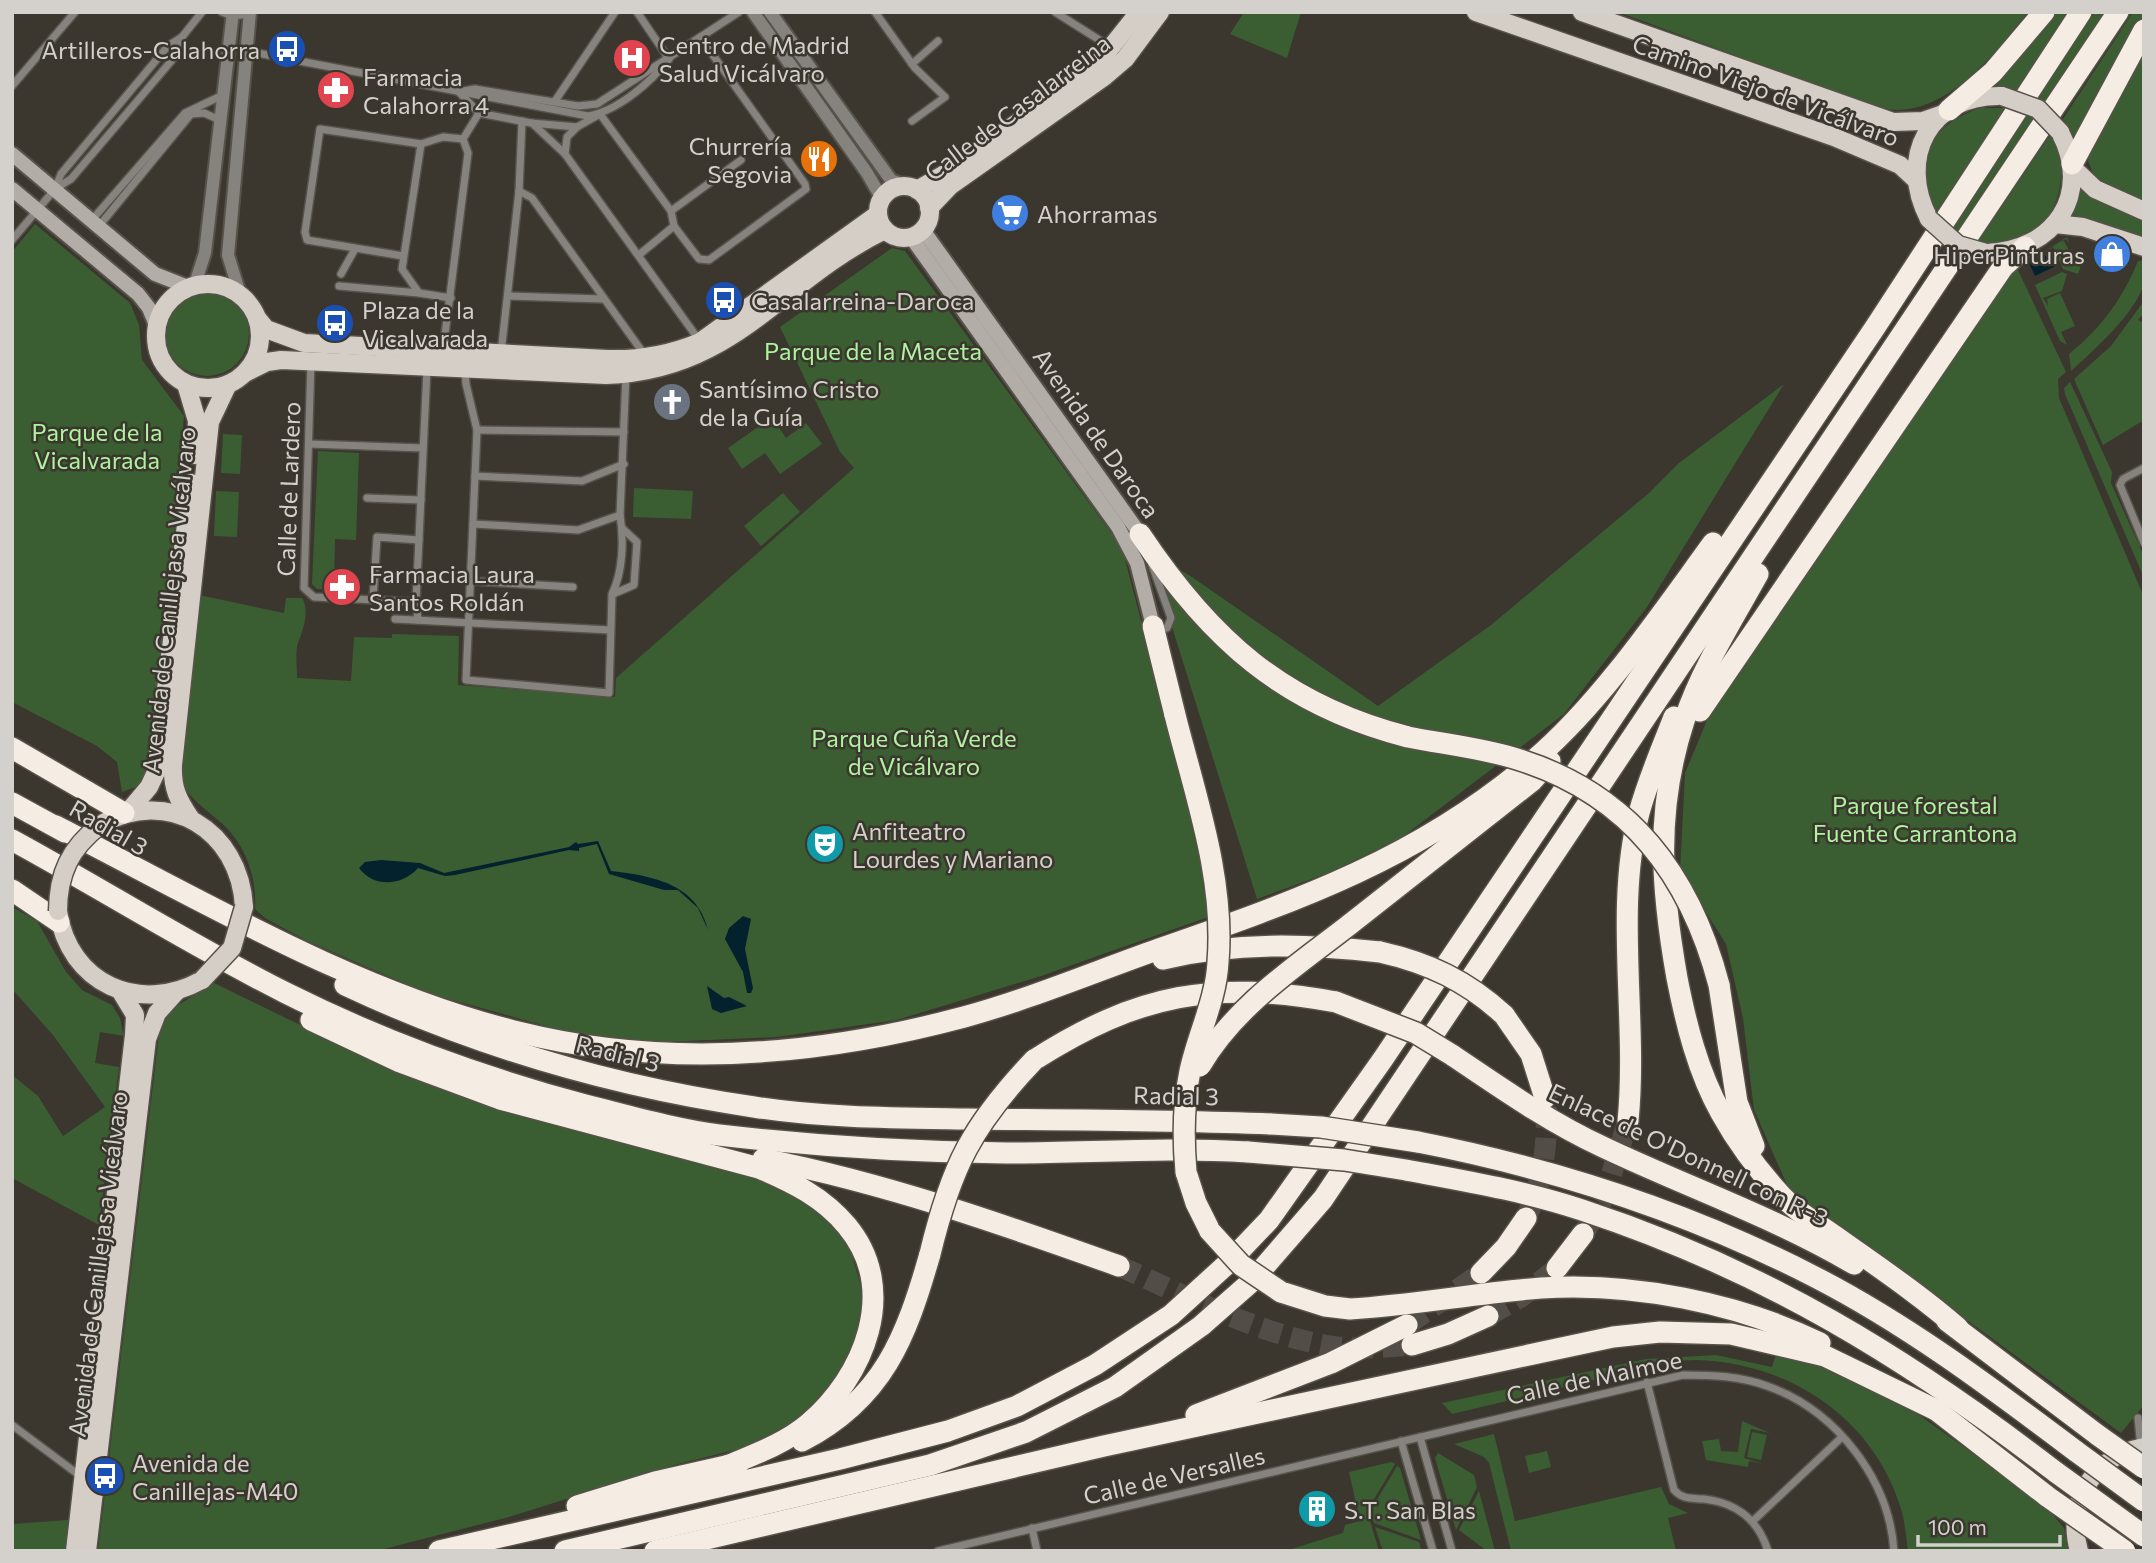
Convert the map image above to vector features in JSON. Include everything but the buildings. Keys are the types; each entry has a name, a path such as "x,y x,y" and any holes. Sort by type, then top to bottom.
{"highway":[{"path":"1946,112 1993,72 2044,12"},
{"path":"439,1551 840,1460 948,1431 1017,1406 1095,1365 1171,1315 1227,1264 1277,1210 1383,1059 1876,326 2081,12"},
{"path":"565,1551 930,1465 1026,1432 1115,1387 1201,1326 1241,1290 1323,1199 2118,12"},
{"path":"2072,166 2144,30"},
{"path":"1675,964 1668,860 1671,818 1678,777 1702,707 2003,267 2025,247"},
{"path":"1186,1099 1195,1074 1229,1024 1349,925 1532,781 1608,695 1683,584 1840,363 1876,326"},
{"path":"1628,1121 1633,1073 1628,951 1632,867 1639,814 1681,696 1712,640 1834,455 1856,404"},
{"path":"1140,534 1230,646 1280,685 1320,707 1366,726 1516,758 1556,774 1609,805 1632,825 1676,878 1707,941 1719,985 1731,1070 1748,1134 1765,1166 1814,1221"},
{"path":"1760,571 1719,645 1684,720 1668,792 1663,840 1663,894 1685,1016 1696,1053 1720,1113 1752,1161 1775,1188 1814,1221 1920,1294 1958,1328"},
{"path":"55,826 306,955 426,1004 519,1033 648,1055 751,1053 865,1041 967,1016 1091,975 1333,887 1440,828 1534,761 1565,731 1683,584"},
{"path":"1153,626 1212,862 1219,937 1215,985 1190,1071 1186,1099 1182,1132 1186,1172 1196,1203 1210,1231 1241,1265 1281,1292 1325,1306 1350,1309 1543,1288 1624,1290 1696,1302 1762,1320 1815,1340 1892,1379 2124,1551"},
{"path":"12,748 126,812"},
{"name":"Radial 3","path":"12,803 287,957 421,1020 514,1053 645,1088 756,1108 871,1117 1321,1127 1495,1157 1615,1191 1716,1230 1802,1270 1910,1332 1998,1392 2144,1501"},
{"path":"12,840 174,933 286,993 408,1049 503,1083 638,1119 716,1134 855,1147 1005,1153 1157,1149 1320,1157 1493,1186 1580,1210 1656,1237 1749,1276 1844,1326 1979,1413 2144,1535"},
{"path":"34,852 170,941 278,1004 400,1062 499,1099 758,1168 795,1183 826,1205 848,1228 868,1269 873,1302 870,1331 860,1359 844,1384 806,1426 776,1446 727,1466 655,1482 434,1551"},
{"path":"12,890 59,917"},
{"path":"1091,975 1178,955 1270,944 1319,945 1413,959 1446,972 1481,993 1504,1015 1531,1054 1545,1098"},
{"name":"Enlace de O'Donnell con R-3","path":"727,1466 776,1455 818,1433 852,1408 881,1377 905,1334 945,1198 974,1132 1001,1094 1034,1059 1083,1028 1151,1002 1222,991 1284,992 1336,1002 1416,1033 1549,1119 1602,1147 1799,1233 1958,1328 2099,1436 2143,1454"},
{"path":"634,1135 779,1162 872,1184 997,1222 1119,1266"},
{"path":"1480,1273 1506,1247 1526,1218"},
{"path":"1556,1268 1583,1234"},
{"path":"1104,1446 1206,1412 1409,1335 1448,1334 1488,1316"},
{"path":"655,1551 1077,1452 1613,1337 1697,1332 1765,1340 1825,1356 1936,1410"}],"main road":[{"name":"Calle de Casalarreina","path":"911,188 955,168 1096,66 1139,12"},
{"name":"Calle de Casalarreina","path":"929,208 950,186 1104,78 1125,59 1160,12"},
{"name":"Camino Viejo de Vicálvaro","path":"1476,12 1834,137 1900,165 1915,180"},
{"name":"Camino Viejo de Vicálvaro","path":"1582,12 1893,122 1923,121 1946,112"},
{"path":"2002,96 2038,109 2060,132 2072,166 2070,195 2055,224 2025,247 1986,253 1958,245 1929,219 1919,201 1915,180 1920,146 1929,128 1946,112 1974,98 2002,96"},
{"path":"12,154 155,274 191,286 226,286 240,294 266,329 304,343 443,349 504,361 625,367 679,363 881,214 892,189 911,188 929,208 927,223 917,234 897,237 881,214"},
{"path":"2072,166 2095,189 2144,211"},
{"path":"12,189 138,294 149,308 156,325 158,353 164,366 186,384 207,388 228,384 244,373 275,360 465,367 504,361"},
{"path":"2055,224 2083,227 2144,247"},
{"name":"Avenida de Daroca","path":"917,234 1140,534"},
{"name":"Avenida de Daroca","path":"917,234 1118,527 1137,563 1153,626"},
{"path":"156,325 167,302 191,286"},
{"path":"244,373 257,353 260,329 257,318"},
{"path":"625,367 646,358 704,347"},
{"name":"Avenida de Canillejas a Vicálvaro","path":"126,812 149,787 156,772 197,436 197,421 186,384"},
{"name":"Avenida de Canillejas a Vicálvaro","path":"191,819 176,798 173,765 211,422 228,384"},
{"path":"159,810 191,819 216,837 234,862 243,891 243,907 232,948 202,980 176,992 148,995 120,990 92,975 71,951 59,917 61,878 66,862 75,848 100,825 126,812 159,810"},
{"name":"Avenida de Canillejas a Vicálvaro","path":"75,1551 134,1035 135,1015 120,990"},
{"name":"Avenida de Canillejas a Vicálvaro","path":"88,1551 147,1039 157,1013 176,992"},
{"path":"2079,1551 2075,1515 2085,1486 2106,1463 2143,1454"},
{"path":"2124,1551 2144,1521"}],"street":[{"path":"12,86 75,12"},
{"path":"55,189 61,174 168,46 182,37 202,12"},
{"path":"555,101 615,12"},
{"path":"637,12 669,59"},
{"path":"458,91 475,89 578,106 597,104 739,12"},
{"path":"753,12 867,173 881,214"},
{"path":"770,12 891,180 911,188"},
{"path":"874,12 912,64 945,97 912,121"},
{"path":"1055,12 1112,48"},
{"path":"191,286 205,253 229,48 229,14 250,13 228,256 240,294"},
{"path":"12,240 55,189 71,179 178,53 182,37"},
{"path":"600,114 671,211 674,226 699,259 709,260 806,189 700,37"},
{"path":"912,64 938,41"},
{"path":"229,48 574,114 600,114"},
{"path":"565,154 567,137 577,127 650,80 669,59"},
{"path":"458,91 479,113 531,123 577,127"},
{"path":"95,223 185,113 223,95"},
{"path":"95,223 191,114 204,113 220,120"},
{"path":"463,139 479,113"},
{"path":"504,361 519,191 522,121"},
{"path":"531,123 565,154 640,254 704,347"},
{"path":"403,256 306,240 320,129 421,145 443,137 463,139"},
{"path":"418,620 416,602 427,365 443,349 468,153 463,139"},
{"path":"419,293 404,275 403,256 421,145"},
{"path":"671,211 741,160"},
{"path":"519,191 533,198 646,358"},
{"path":"640,254 674,226"},
{"path":"341,274 355,249"},
{"path":"339,286 450,298"},
{"path":"508,296 602,299"},
{"name":"Calle de Lardero","path":"312,360 304,588 314,597 416,602"},
{"path":"465,367 466,384 477,430 466,680 609,693 612,594 619,582 623,529 620,515 624,464 625,367"},
{"path":"477,430 624,432"},
{"path":"309,444 423,448"},
{"path":"475,477 582,481 624,464"},
{"path":"2144,468 2123,479 2120,485 2144,543"},
{"path":"367,498 421,500"},
{"path":"473,524 578,530 620,515"},
{"path":"612,594 634,585 637,542 623,529"},
{"name":"Avenida de Daroca","path":"1140,534 1171,618 1165,629 1153,626"},
{"path":"373,600 377,537 419,540"},
{"path":"471,581 573,587"},
{"path":"395,620 468,621 610,630"},
{"name":"Calle de Malmoe","path":"1420,1437 1683,1375 1719,1375 1756,1383 1805,1405 1842,1437 1869,1470 1877,1487 1885,1507 1894,1551"},
{"path":"1647,1382 1674,1490 1689,1499 1719,1501 1754,1520 1768,1551"},
{"path":"2138,1418 2143,1454"},
{"path":"12,1425 83,1478"},
{"path":"1420,1437 1452,1551"},
{"name":"Calle de Versalles","path":"938,1551 1420,1437"},
{"path":"1754,1520 1842,1437"},
{"path":"1401,1441 1433,1551"},
{"path":"1032,1528 1037,1551"}],"green space":[{"path":"1244,12 1301,12 1287,58 1230,34"},
{"path":"1618,12 2028,12 1988,59 1955,89 1918,107 1898,110 1862,102"},
{"path":"2053,12 2069,12 2017,91 1979,91"},
{"path":"2095,12 2107,12 1959,235 1950,229"},
{"path":"2133,12 2144,12 2144,25 2077,142 2063,119"},
{"path":"2144,41 2144,206 2096,180 2088,161 2090,147"},
{"path":"1980,108 2005,108 1936,214 1926,178 1930,149 1947,125"},
{"path":"2051,134 2059,154 2061,175 2058,196 2049,214 2037,230 2020,240 2000,245 1978,242"},
{"path":"2081,183 2144,216 2144,242 2070,220"},
{"name":"Parque de la Vicalvarada","path":"35,224 130,303 139,325 142,360 184,416 166,630 148,777 141,785 122,792 117,762 97,746 12,702 12,252"},
{"path":"2067,237 2069,243 2066,239 2060,242 2064,241 2072,256 2083,260 2078,274 2063,269 2053,247 2030,261"},
{"name":"Parque Cuña Verde de Vicálvaro","path":"892,248 905,251 1122,548 1211,888 1214,915 1041,976 897,1020 777,1037 641,1043 567,1032 427,993 307,941 265,918 255,909 251,873 236,839 181,783 199,595 284,613 286,598 302,598 306,615 297,647 297,678 351,681 354,637 392,638 392,634 459,636 458,685 615,697 616,678 854,468 840,452 780,327"},
{"path":"2144,260 2144,282 2133,305 2113,330 2071,371 2069,354 2110,312 2138,261"},
{"name":"Parque forestal Fuente Carrantona","path":"2017,268 2066,372 2058,379 2059,398 2144,597 2144,1405 2121,1433 1956,1312 1841,1235 1788,1187 1754,1110 1743,1018 1726,944 1680,871 1685,773 1710,713 1986,303"},
{"path":"2062,272 2067,274 2062,291 2043,298 2048,306 2047,299 2060,293 2075,326 2061,332 2067,345 2060,341 2035,285"},
{"path":"207,292 223,295 237,304 246,318 249,334 246,350 237,364 223,373 207,376 191,373 177,364 168,350 165,334 168,318 177,304 191,295"},
{"path":"2144,301 2144,317 2141,316 2138,320 2144,323 2144,420 2103,445 2074,379 2111,346"},
{"path":"2070,382 2112,472 2111,483 2144,556 2144,578 2065,394 2064,388"},
{"path":"1784,384 1647,607 1564,714 1401,838 1328,873 1257,899 1148,550 1192,577 1378,706 1491,625 1649,493 1679,463"},
{"path":"772,417 786,438 806,423 822,444 780,474 765,453 742,469 728,448"},
{"path":"223,434 242,435 240,474 221,473"},
{"path":"318,451 359,453 356,540 335,539 334,590 317,589 312,584"},
{"path":"634,488 693,491 691,519 633,517"},
{"path":"216,491 239,492 237,537 214,536"},
{"path":"783,493 800,512 761,546 744,526"},
{"path":"12,907 37,921 66,972 82,990 112,1005 120,1018 124,1036 100,1032 95,1063 119,1067 99,1225 12,1178 12,1075 38,1096 63,1136 105,1107 53,1035 12,989"},
{"path":"214,983 372,1060 784,1186 837,1229 851,1252 861,1286 863,1322 840,1378 795,1424 759,1444 678,1464 509,1517 376,1551 98,1551 160,1025 175,1007"},
{"path":"1776,1354 1822,1365 1905,1405 2044,1504 2064,1528 2068,1551 1908,1551 1902,1514 1888,1477 1871,1448 1849,1422 1823,1401 1794,1384 1763,1371 1730,1363 1684,1360 1660,1364 1452,1414 1442,1403 1646,1359 1716,1355 1772,1367"},
{"path":"1742,1421 1770,1433 1751,1429 1744,1458 1763,1464 1749,1461 1748,1467 1706,1460 1702,1441 1719,1439 1721,1451 1738,1452"},
{"path":"1752,1432 1767,1435 1761,1460 1747,1457"},
{"path":"1494,1434 1515,1521 1661,1487 1669,1504 1688,1513 1668,1518 1676,1551 1511,1551 1489,1463 1484,1457 1454,1444"},
{"path":"1547,1451 1551,1467 1529,1473 1525,1456"},
{"path":"1438,1453 1474,1475 1477,1487 1456,1530 1435,1458"},
{"path":"1391,1462 1395,1464 1367,1511 1379,1551 1285,1551 1343,1533 1345,1525 1360,1521 1349,1472"},
{"path":"1397,1466 1400,1468 1421,1540 1374,1523 1370,1511"},
{"path":"1479,1491 1495,1551 1487,1551 1459,1530"},
{"path":"68,1520 66,1551 12,1551 12,1524"},
{"path":"1375,1527 1419,1542 1421,1549 1383,1551"}],"water":[{"path":"2053,253 2058,265 2035,276 2029,263"},
{"path":"598,841 611,871 643,876 671,885 684,892 698,908 678,890 664,890 609,874 597,844 579,848 579,851 569,850 455,875 445,876 418,868 405,878 389,882 373,879 359,868 365,862 381,860 420,863 444,873 569,847 576,842"},
{"path":"743,916 751,919 745,949 753,988 751,993 747,993 743,972 725,939 729,928"},
{"path":"707,986 724,998 729,997 747,1006 721,1013 712,1009"}],"tunnel":[{"path":"1526,1218 1544,1161 1546,1101"},
{"path":"1586,1230 1605,1195 1628,1121"},
{"path":"1119,1266 1222,1313 1276,1333 1351,1348 1412,1345"},
{"path":"1488,1316 1521,1297 1557,1268"},
{"path":"1407,1325 1481,1273"}],"place":[{"name":"Artilleros-Calahorra","path":"287,49"},
{"name":"Centro de Madrid Salud Vicálvaro","path":"632,58"},
{"name":"Farmacia Calahorra 4","path":"336,90"},
{"name":"Churrería Segovia","path":"819,159"},
{"name":"Ahorramas","path":"1010,213"},
{"name":"HiperPinturas","path":"2112,254"},
{"name":"Casalarreina-Daroca","path":"724,300"},
{"name":"Plaza de la Vicalvarada","path":"335,323"},
{"name":"Santísimo Cristo de la Guía","path":"672,402"},
{"name":"Farmacia Laura Santos Roldán","path":"342,587"},
{"name":"Anfiteatro Lourdes y Mariano","path":"825,844"},
{"name":"Avenida de Canillejas-M40","path":"105,1476"},
{"name":"S.T. San Blas","path":"1317,1509"}],"park label":[{"name":"Parque de la Maceta","path":"873,350"}]}
